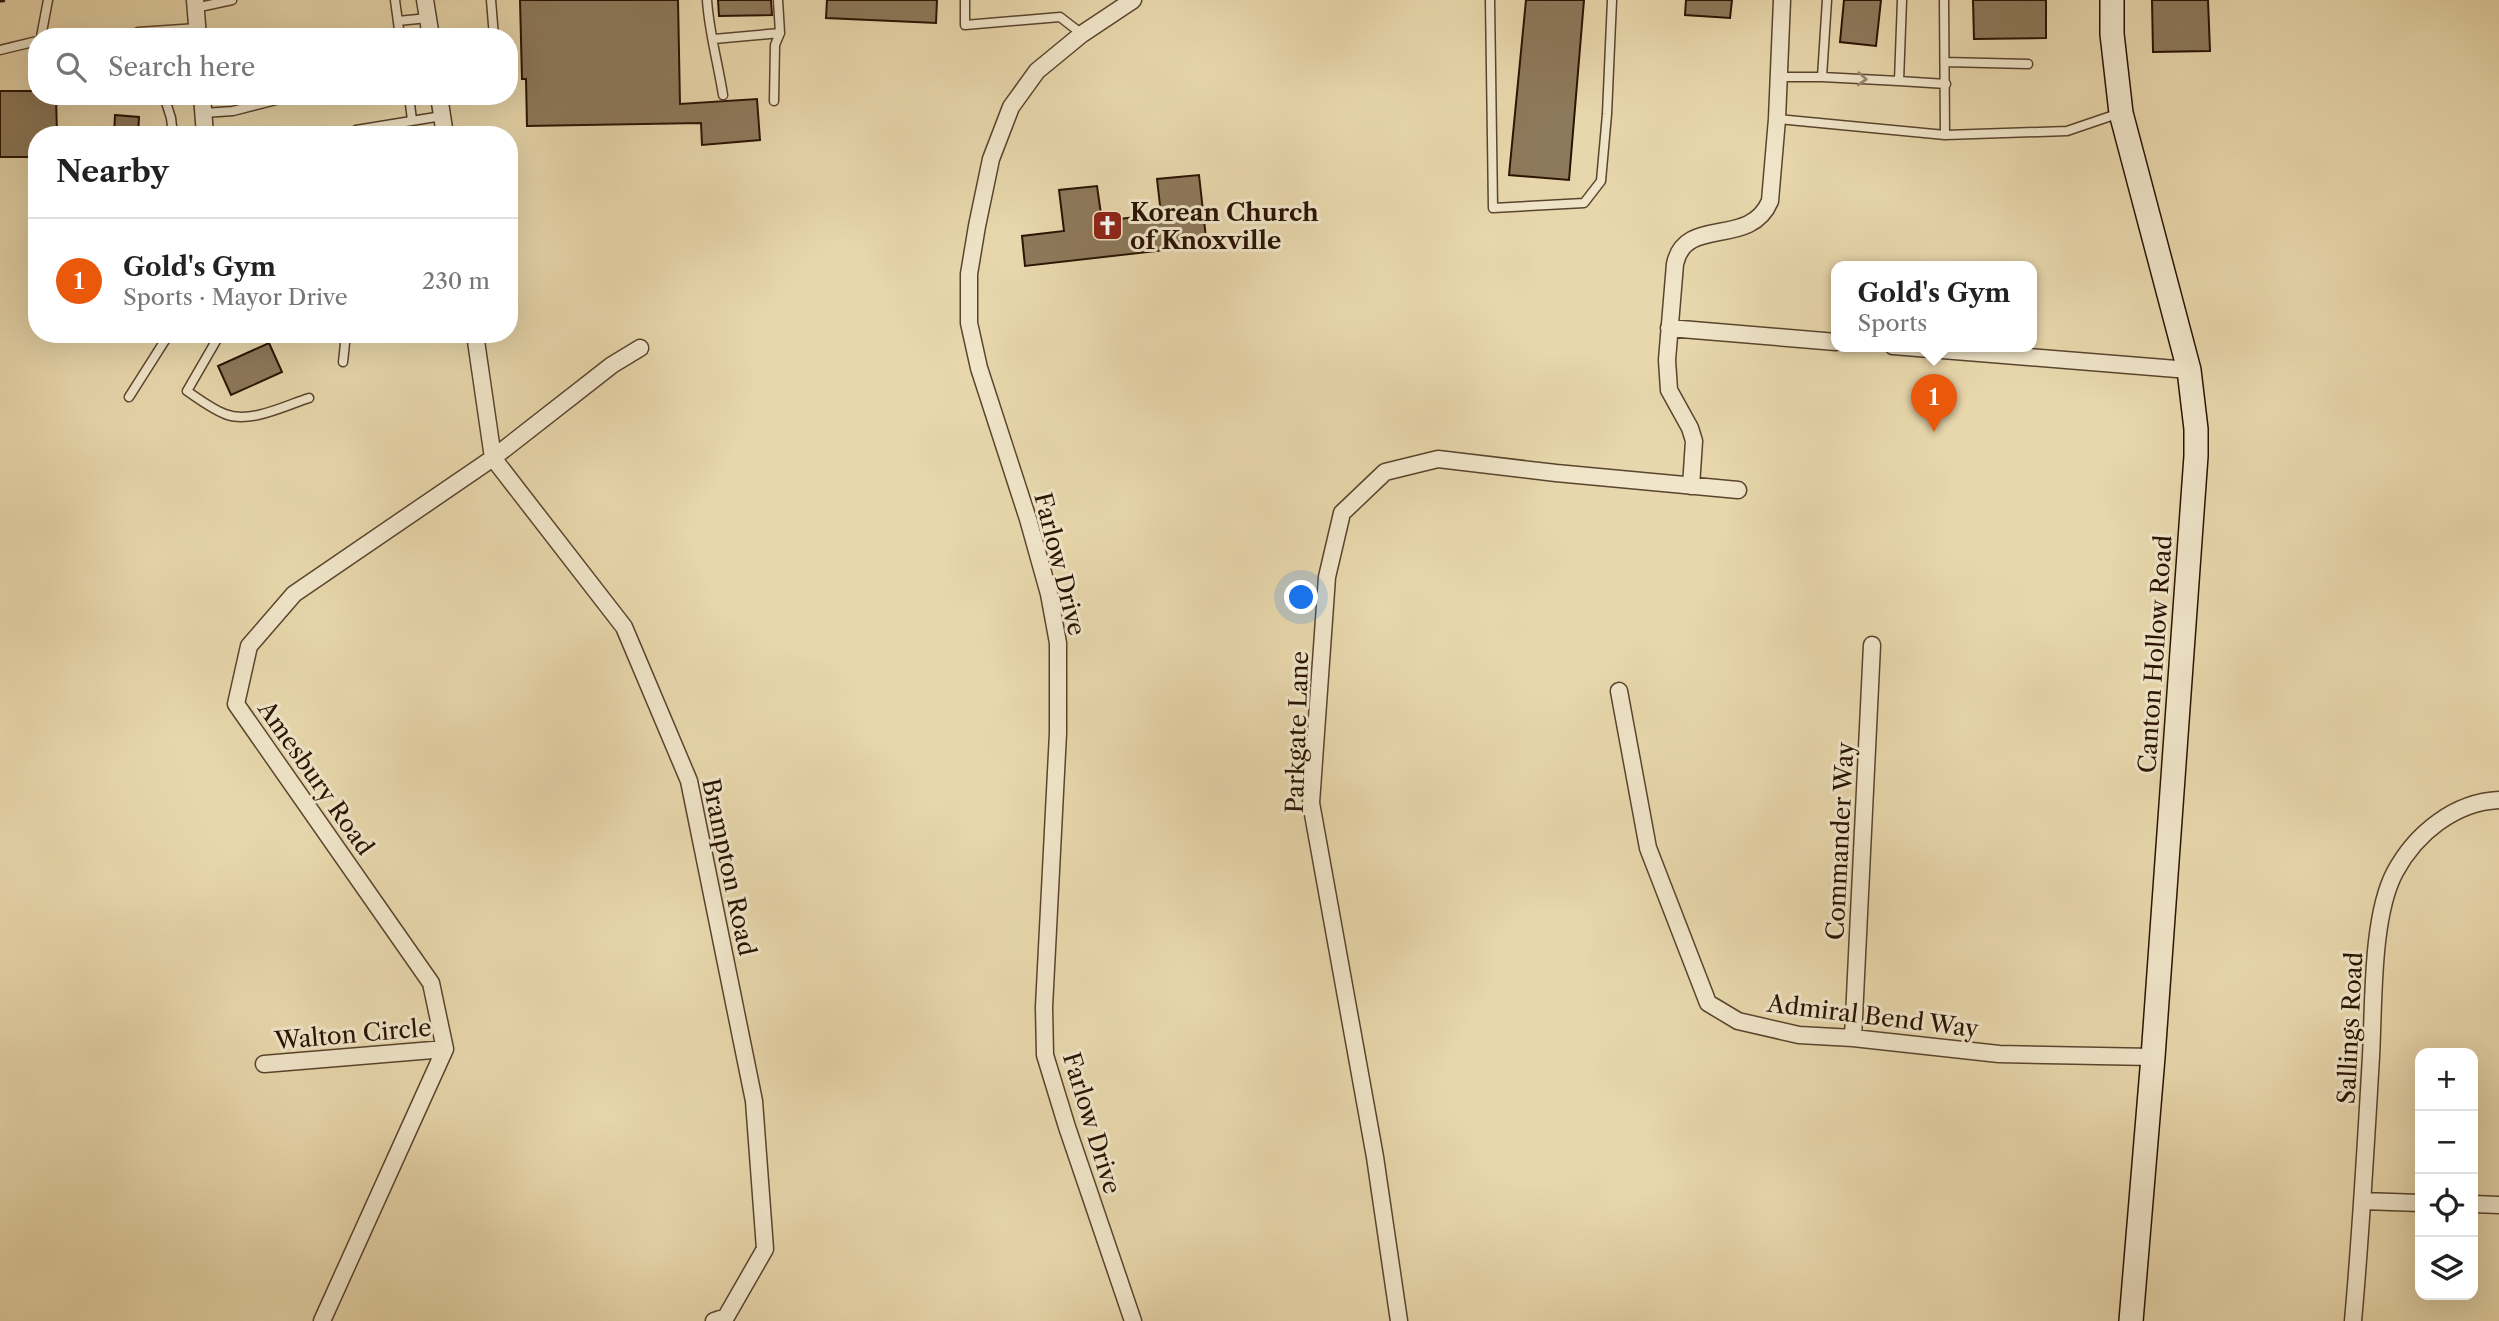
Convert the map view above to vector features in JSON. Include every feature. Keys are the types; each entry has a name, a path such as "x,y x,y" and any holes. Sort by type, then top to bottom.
{"street":[{"path":"425,0 429,28"},
{"name":"Farlow Drive","path":"1133,0 1082,34 1037,71 1011,107 991,159 969,275 969,323 979,368 1028,519 1049,594 1058,643 1059,712 1044,1007 1045,1055 1133,1321"},
{"path":"1691,486 1694,441 1690,428 1669,390 1667,360 1678,251 1688,240 1749,225 1766,209 1770,201 1777,119 1782,0"},
{"name":"Canton Hollow Road","path":"2112,0 2112,34 2121,113 2189,370 2196,429 2153,1057 2131,1321"},
{"path":"195,4 197,28"},
{"path":"203,105 204,126"},
{"path":"440,105 444,126"},
{"path":"1669,328 1831,342"},
{"path":"476,343 493,458"},
{"name":"Amesbury Road","path":"445,1049 432,983 236,704 249,646 294,594 493,458 612,365 640,348"},
{"path":"1967,352 2189,370"},
{"name":"Brampton Road","path":"493,458 624,627 689,780 754,1101 765,1248 726,1317 714,1321"},
{"name":"Parkgate Lane","path":"1399,1321 1375,1157 1311,803 1326,577 1342,513 1385,472 1438,459 1738,490"},
{"name":"Commander Way","path":"1853,1038 1872,645"},
{"name":"Admiral Bend Way","path":"1619,691 1648,848 1708,1003 1738,1021 1799,1035 1853,1038 1999,1054 2153,1057"},
{"name":"Sallings Road","path":"2353,1321 2363,1201 2379,920 2395,873 2418,840 2448,814 2483,801 2499,800"},
{"path":"325,1320 445,1049"},
{"name":"Walton Circle","path":"264,1064 445,1049"},
{"path":"2363,1201 2415,1203"},
{"path":"2478,1204 2499,1205"}],"lane":[{"path":"43,28 48,0"},
{"path":"195,4 232,0"},
{"path":"395,0 399,28"},
{"path":"491,0 493,28"},
{"path":"707,0 709,25 714,39 723,95"},
{"path":"774,101 775,45 780,33 778,0"},
{"path":"965,0 965,25 1060,17 1082,34"},
{"path":"1490,0 1493,208 1584,203 1601,181 1612,0"},
{"path":"1822,77 1827,0"},
{"path":"1899,81 1902,0"},
{"path":"1944,0 1945,135"},
{"path":"398,22 428,18"},
{"path":"714,39 780,33"},
{"path":"0,50 28,43"},
{"path":"1945,62 2028,64"},
{"path":"1779,77 1946,84"},
{"path":"166,105 172,126"},
{"path":"203,105 233,111 257,105"},
{"path":"410,105 412,120"},
{"path":"1777,119 1945,135 2067,131 2121,113"},
{"path":"378,126 442,116"},
{"path":"129,397 163,343"},
{"path":"215,343 187,391 222,413 247,417 309,398"},
{"path":"343,362 345,343"}],"path":[{"path":"0,2 6,0"}],"building":[{"path":"520,0 678,0 680,104 757,99 760,140 702,145 701,123 527,126 526,79 522,79"},
{"path":"718,0 771,0 772,15 719,16"},
{"path":"827,0 937,0 936,23 826,18"},
{"path":"1526,0 1584,0 1569,180 1509,175"},
{"path":"1686,0 1732,0 1730,18 1685,15"},
{"path":"1844,0 1881,0 1876,46 1840,42"},
{"path":"1973,0 2046,0 2046,38 1974,39"},
{"path":"2152,0 2208,0 2210,51 2153,52"},
{"path":"0,91 28,91 28,105 56,105 57,126 28,126 28,157 0,157"},
{"path":"115,115 139,117 138,126 114,126"},
{"name":"Korean Church of Knoxville","path":"1199,175 1207,247 1025,266 1022,236 1064,231 1059,190 1097,186 1102,221 1161,214 1157,179"},
{"path":"269,343 282,372 231,395 218,366"}],"place":[{"name":"Korean Church of Knoxville","path":"1107,226"},
{"name":"Gold's Gym","path":"1934,432"}]}
